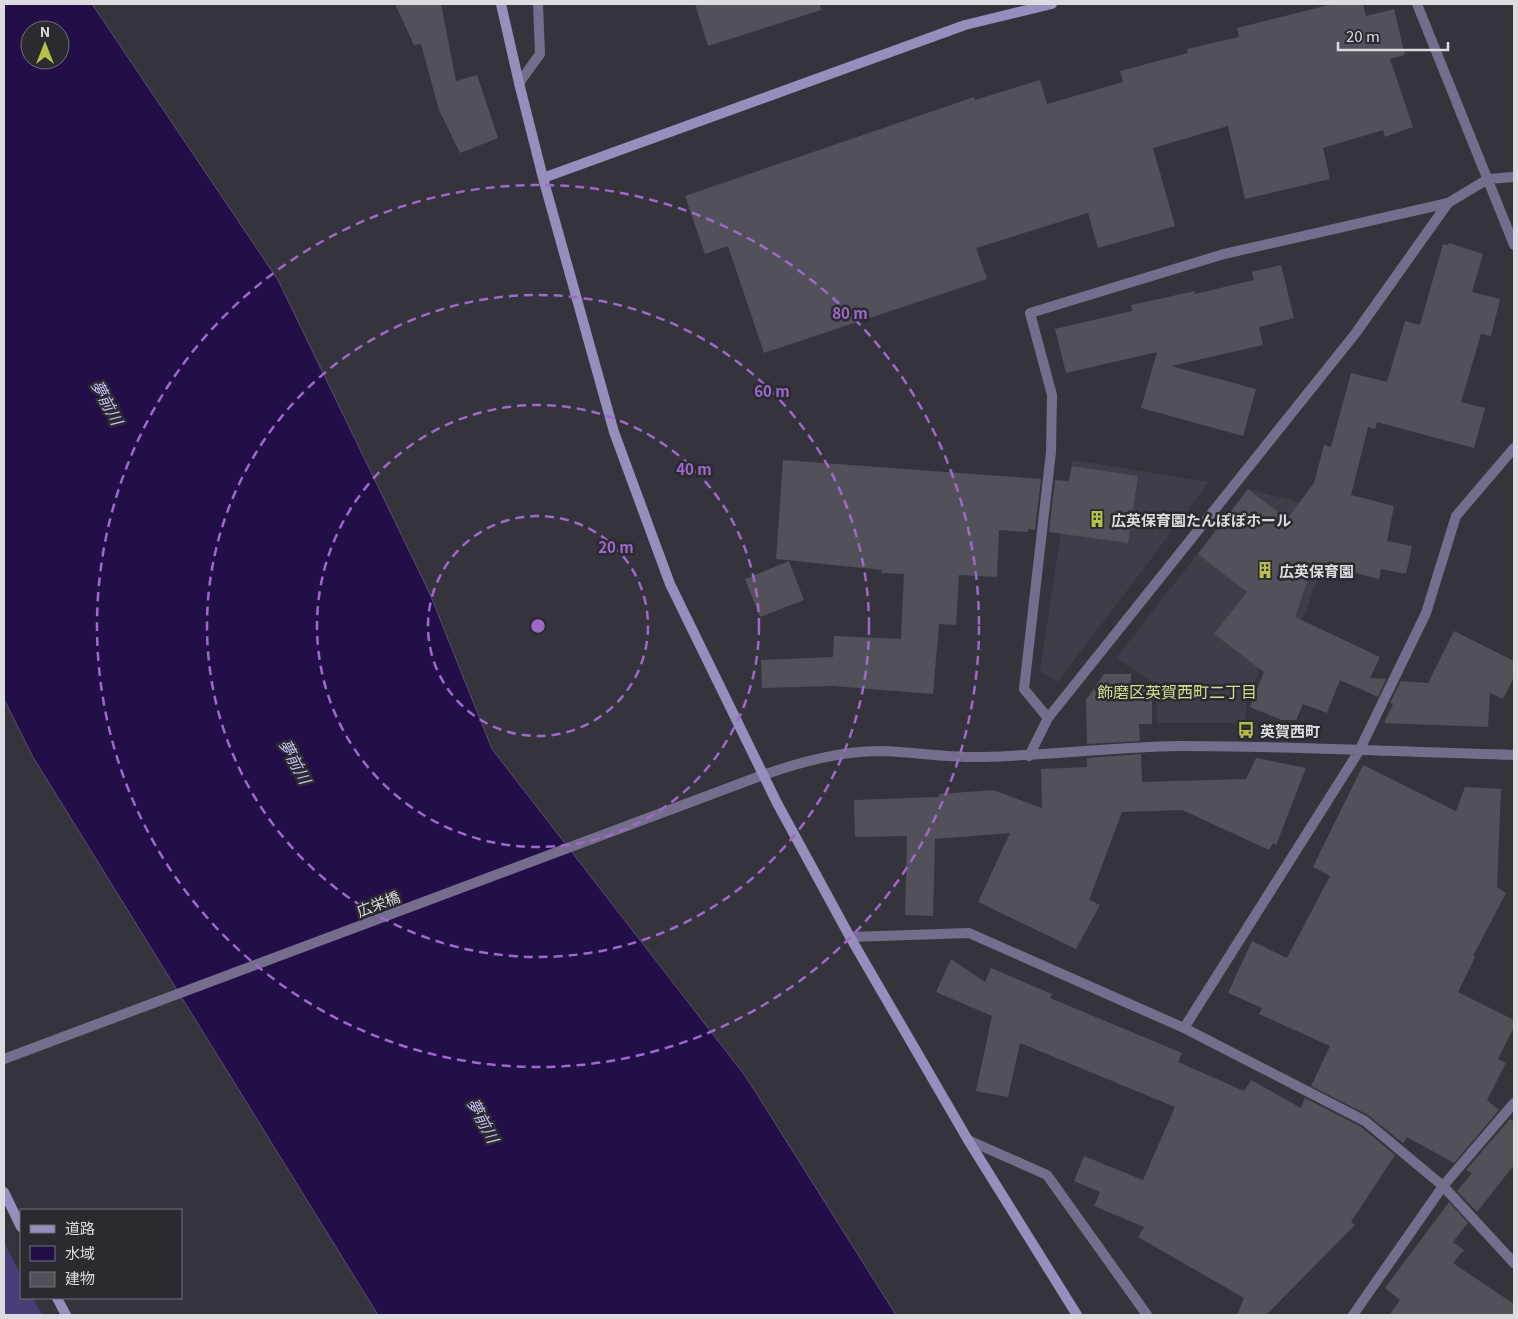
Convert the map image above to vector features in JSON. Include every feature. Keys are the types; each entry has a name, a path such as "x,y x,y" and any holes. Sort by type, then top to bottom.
{"street":[{"path":"501,4 543,178 614,432 670,584 763,774 850,937 968,1140 1077,1315"},
{"path":"519,83 540,54 538,4"},
{"path":"543,178 965,25 1052,4"},
{"path":"1417,4 1514,245"},
{"path":"1048,718 1024,690 1051,452 1052,404 1052,395 1030,313 1224,254 1448,203 1488,179 1514,177"},
{"path":"1029,756 1048,718 1355,334 1448,203"},
{"path":"1184,1028 1359,751 1426,613 1456,516 1514,448"},
{"name":"広栄橋","path":"4,1059 763,774 804,761 879,751 980,757 1029,756 1111,749 1180,746 1514,755"},
{"path":"850,937 969,933 1184,1028 1365,1121 1443,1186 1514,1263"},
{"path":"1353,1315 1443,1186 1514,1103"},
{"path":"968,1140 1047,1175 1147,1315"},
{"path":"4,1192 20,1225"},
{"path":"58,1299 66,1315"}],"shaded area":[{"path":"1072,460 1209,482 1058,682 1040,671"},
{"path":"1248,489 1340,513 1305,615 1264,660 1247,700 1245,723 1157,723 1156,685 1116,658"},
{"path":"4,1242 20,1273 20,1299 34,1299 42,1315 4,1315"}],"water":[{"name":"夢前川","path":"4,4 92,4 278,280 430,594 492,749 746,1077 896,1315 378,1315 33,757 4,699"}],"building":[{"path":"395,4 441,4 456,81 477,75 498,138 460,153 439,110 421,44 414,45"},
{"path":"695,4 820,4 821,10 708,46"},
{"path":"1333,4 1363,4 1366,16 1394,9 1405,55 1390,59 1413,127 1385,137 1383,130 1323,148 1330,179 1245,199 1228,126 1153,148 1175,226 1098,248 1088,213 976,248 987,279 764,353 728,246 705,254 685,196 974,97 975,100 1040,80 1047,104 1123,82 1120,71 1188,53 1187,49 1239,37 1237,28"},
{"path":"1449,243 1483,254 1472,292 1500,299 1491,336 1481,334 1461,402 1485,408 1474,448 1377,422 1375,429 1368,427 1351,495 1394,506 1387,541 1412,546 1406,574 1381,569 1379,579 1314,562 1295,617 1380,657 1370,678 1386,679 1378,697 1340,680 1327,713 1303,704 1296,720 1282,720 1250,707 1264,672 1214,634 1247,592 1198,554 1248,489 1287,519 1314,483 1324,445 1331,447 1351,373 1387,382 1405,321 1420,325 1443,244 1448,245"},
{"path":"1281,265 1294,318 1259,327 1263,345 1171,366 1256,389 1243,436 1141,408 1157,352 1066,373 1055,329 1132,311 1131,305 1195,291 1195,294 1254,280 1252,272"},
{"path":"783,460 1041,479 1035,530 1028,529 1028,532 999,530 997,577 959,575 956,625 939,624 933,694 833,686 762,688 761,660 833,657 834,636 901,639 904,574 881,573 882,570 776,559"},
{"name":"広英保育園たんぽぽホール","path":"1072,466 1138,476 1128,543 1049,532 1055,480 1069,481"},
{"path":"789,561 804,600 760,617 745,579"},
{"path":"1454,631 1514,661 1514,677 1503,699 1490,693 1488,727 1384,723 1393,704 1390,703 1401,681 1428,683"},
{"path":"1104,674 1131,674 1131,690 1152,689 1152,724 1139,724 1140,741 1087,744 1086,700"},
{"path":"1141,754 1142,782 1246,779 1256,758 1306,768 1276,845 1273,843 1269,850 1182,810 1122,812 1089,900 1100,905 1076,949 978,902 1010,833 935,839 933,916 905,915 907,836 855,837 854,800 939,797 939,794 993,790 1042,808 1041,769 1087,767 1087,758"},
{"path":"1363,765 1456,811 1465,787 1501,789 1497,887 1506,893 1473,956 1475,957 1458,992 1514,1020 1514,1027 1498,1059 1506,1063 1487,1100 1499,1110 1454,1163 1407,1137 1403,1143 1368,1115 1311,1086 1330,1046 1259,1014 1262,1008 1228,993 1252,941 1287,958 1330,876 1313,867"},
{"path":"951,959 985,982 991,968 1052,994 1050,998 1182,1053 1178,1062 1244,1091 1251,1080 1301,1108 1305,1098 1361,1127 1395,1155 1351,1222 1355,1225 1266,1315 1237,1315 1244,1298 1138,1237 1144,1227 1094,1206 1100,1192 1074,1181 1084,1156 1143,1180 1175,1107 1020,1043 1008,1097 976,1091 992,1016 936,992"},
{"path":"1510,1119 1514,1122 1514,1165 1477,1212 1457,1191 1472,1173 1466,1170"},
{"path":"1449,1202 1468,1223 1453,1242 1464,1250 1453,1263 1514,1304 1514,1315 1389,1315 1400,1300 1385,1288"}],"place":[{"name":"広英保育園たんぽぽホール","path":"1097,519"},
{"name":"広英保育園","path":"1265,570"},
{"name":"英賀西町","path":"1246,730"}],"district":[{"name":"飾磨区英賀西町二丁目","path":"1177,691"}]}
